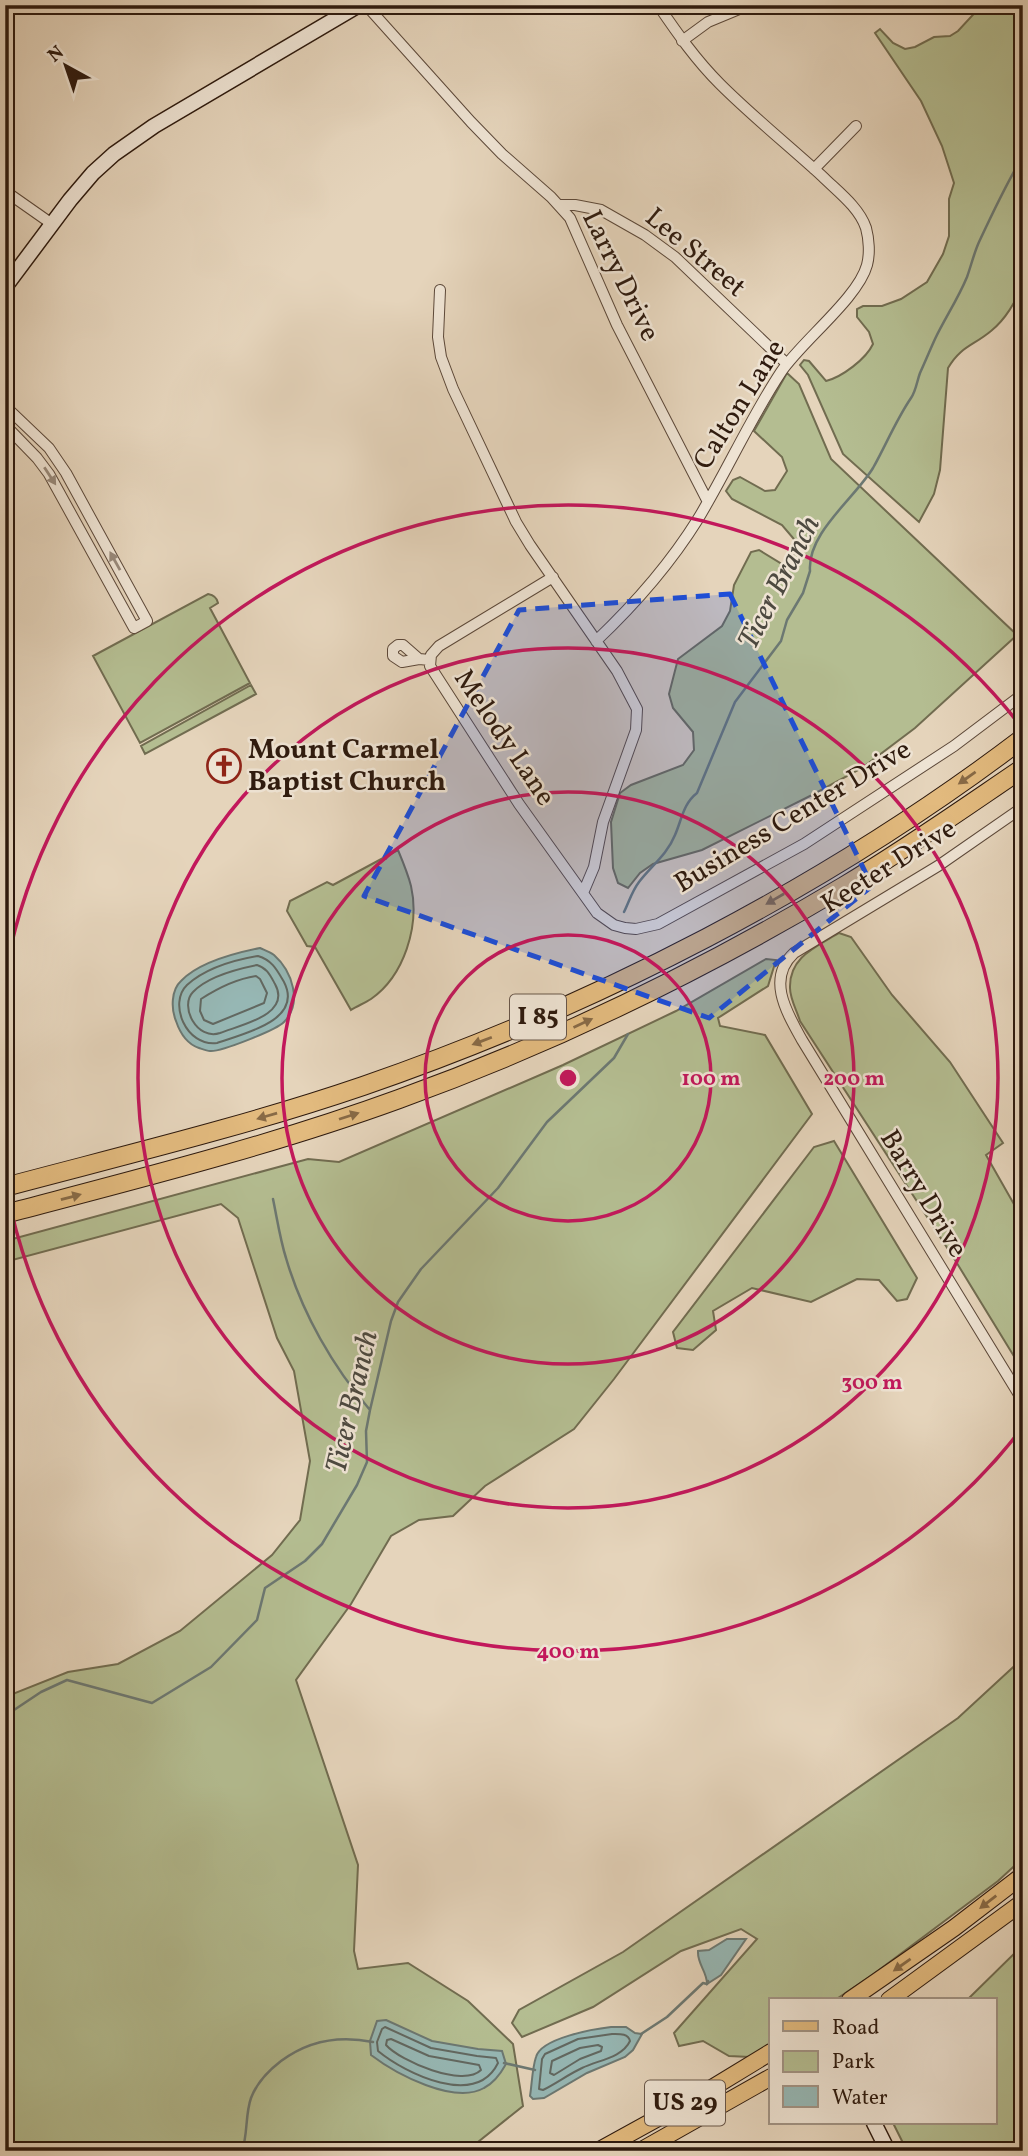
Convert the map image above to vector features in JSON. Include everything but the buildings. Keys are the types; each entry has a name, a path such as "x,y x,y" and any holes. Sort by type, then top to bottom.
{"highway":[{"name":"I 85","path":"5,1187 212,1132 349,1090 489,1038 582,998 704,938 826,869 945,793 1023,738"},
{"name":"I 85","path":"5,1214 237,1152 301,1132 401,1098 557,1035 654,990 787,919 905,849 1023,768"}],"main road":[{"path":"853,1998 954,1928 1023,1875"},
{"path":"892,1998 1023,1902"},
{"name":"US 29","path":"598,2151 695,2098 769,2053"},
{"name":"US 29","path":"640,2151 769,2078"}],"street":[{"path":"328,5 340,17"},
{"path":"5,287 93,173 128,143 359,5"},
{"name":"Larry Drive","path":"366,5 502,155 570,218 606,301 708,502"},
{"name":"Calton Lane","path":"596,641 658,575 682,543 788,364 850,293 867,265 869,246 859,215 814,169 720,84 682,41 658,5"},
{"path":"682,41 708,22 749,5"},
{"path":"814,169 856,126"},
{"path":"5,191 52,224"},
{"name":"Lee Street","path":"559,205 601,210 645,235 675,257 788,364"},
{"path":"440,290 440,357 516,522 633,698 637,709 638,722 631,748 603,822 594,867 583,893"},
{"path":"5,406 49,449 66,473 147,621 134,628 49,474 37,457 5,425"},
{"name":"Melody Lane","path":"553,577 439,646 425,659 474,738 583,893"},
{"name":"Business Center Drive","path":"583,893 597,913 614,925 636,929 658,924 804,844 954,746 1023,694"},
{"name":"Keeter Drive","path":"782,969 794,953 938,866 1023,807"},
{"name":"Barry Drive","path":"782,969 780,995 791,1021 1023,1401"},
{"path":"874,2124 888,2151"}],"highlighted area":[{"path":"730,594 872,886 709,1018 364,896 519,610"}],"green space":[{"path":"982,5 1023,5 1023,285 1001,321 963,351 948,368 940,470 934,494 919,522 843,454 808,375 800,365 804,360 809,361 826,381 853,367 873,344 869,332 857,317 857,309 863,306 882,306 901,299 927,282 943,254 949,236 949,199 954,183 942,146 921,101 875,33 880,29 893,43 905,49 915,47 934,37 950,36 958,31"},
{"path":"787,373 799,384 831,459 1017,635 915,728 862,768 702,850 653,864 640,873 628,888 618,883 613,868 611,822 620,793 631,785 683,765 694,750 693,732 673,708 669,694 678,659 722,626 730,611 734,585 751,552 759,550 782,564 793,557 799,545 782,525 732,499 726,491 733,480 740,477 765,491 775,490 787,471 782,457 754,431"},
{"path":"208,594 217,599 218,603 210,608 250,683 140,743 93,656"},
{"path":"251,685 256,694 145,754 141,746"},
{"path":"398,850 410,882 413,901 407,949 401,964 383,989 351,1010 315,947 307,946 287,911 290,901 327,882 333,885"},
{"path":"839,933 851,937 892,995 950,1062 1003,1143 986,1155 1023,1220 1023,1371 955,1260 800,1021 790,992 794,968 813,948"},
{"path":"766,959 776,960 768,986 718,1018 720,1026 765,1035 812,1114 574,1429 485,1486 453,1516 419,1520 391,1536 351,1604 296,1680 358,1865 354,1951 358,1969 408,1963 468,2001 513,2044 523,2106 473,2146 473,2151 5,2151 5,1703 15,1693 68,1672 118,1664 180,1631 272,1555 300,1520 310,1461 294,1371 277,1338 238,1218 221,1204 5,1262 5,1241 308,1159 339,1162 563,1065 676,1011"},
{"path":"834,1141 917,1278 907,1299 897,1301 879,1280 857,1279 811,1302 752,1288 713,1311 716,1330 693,1350 677,1348 673,1332 814,1147"},
{"path":"1023,1658 1023,1858 998,1881 871,1976 838,1998 769,1998 769,2044 750,2057 729,2056 703,2041 679,2046 674,2033 757,1939 741,1929 681,1951 593,2007 522,2037 512,2023 519,2010 623,1952 958,1718"},
{"path":"1023,1945 1023,2151 907,2151 894,2124 996,2124 996,1998 969,1998"}],"water":[{"path":"260,948 274,955 290,978 294,997 290,1014 284,1022 271,1030 225,1048 209,1051 191,1044 182,1034 174,1016 175,989 189,974 207,964"},
{"path":"727,1939 746,1939 721,1975 707,1984 698,1951 709,1950"},
{"path":"386,2020 432,2041 502,2051 506,2064 491,2083 472,2092 457,2093 426,2085 395,2071 371,2055 370,2041 377,2021"},
{"path":"611,2027 626,2027 642,2034 633,2050 625,2057 587,2073 544,2098 533,2099 530,2096 536,2057 540,2050 569,2036"}],"waterway":[{"name":"Ticer Branch","path":"624,912 637,885 672,842 686,807 697,793 735,702 781,641 787,620 803,593 816,543 873,468 913,395 935,339 967,277 979,242 1023,156"},
{"name":"Ticer Branch","path":"5,1716 41,1692 67,1680 152,1703 211,1667 257,1620 265,1588 305,1561 322,1544 357,1485 367,1462 366,1431 370,1410 398,1302 421,1269 498,1188 547,1122 614,1058 628,1034"},
{"path":"273,1199 286,1258 310,1319 331,1358 370,1410"},
{"path":"641,2034 667,2017 708,1981"},
{"path":"242,2151 253,2092 276,2065 302,2048 325,2041 348,2039 373,2042"},
{"path":"504,2063 535,2070"}],"place":[{"name":"Mount Carmel Baptist Church","path":"224,766"}]}
